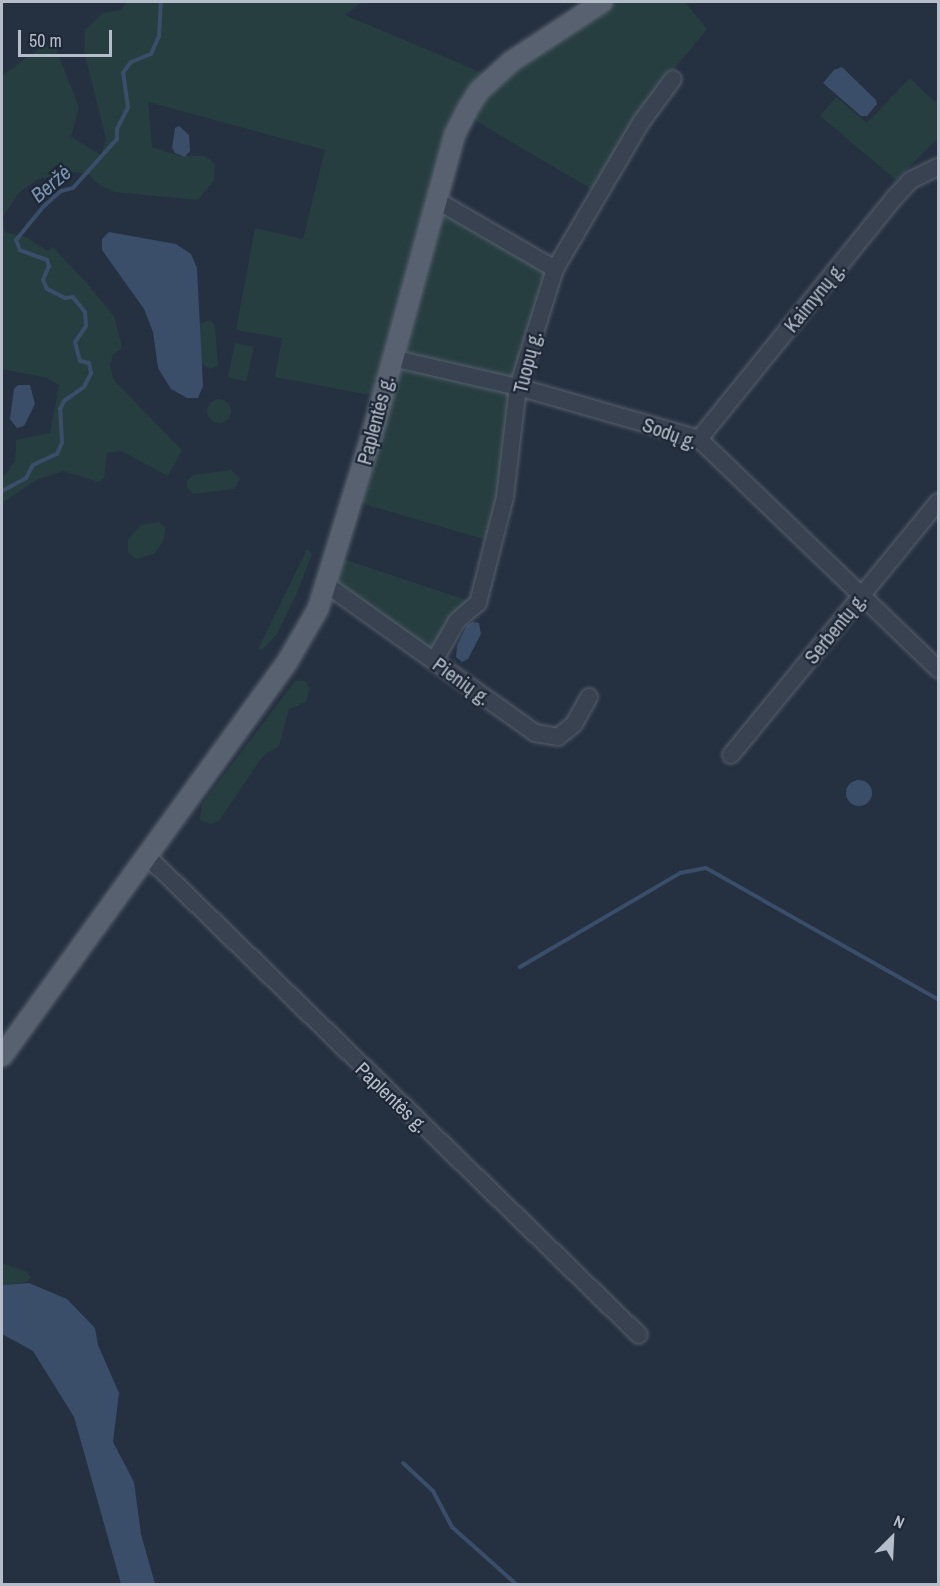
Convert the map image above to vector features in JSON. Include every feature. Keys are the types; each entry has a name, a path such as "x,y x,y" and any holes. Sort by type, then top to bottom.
{"main road":[{"name":"Paplentės g.","path":"2,1056 286,664 327,585 455,134 479,92 512,61 602,2"}],"street":[{"name":"Tuopų g.","path":"434,661 457,621 478,603 505,497 518,387 555,269 642,121 673,79"},
{"name":"Kaimynų g.","path":"699,439 896,196 911,180 939,167"},
{"path":"436,200 555,269"},
{"name":"Sodų g.","path":"392,358 518,387 699,439 939,669"},
{"name":"Serbentų g.","path":"732,754 939,502"},
{"name":"Pienių g.","path":"327,585 546,737 558,737 574,724 589,697"},
{"name":"Paplentės g.","path":"148,857 639,1335"}],"green space":[{"path":"127,2 362,2 345,15 485,74 466,92 453,116 375,396 275,377 282,338 236,330 255,228 303,239 325,150 148,102 152,147 180,156 205,156 215,164 214,180 198,200 114,192 99,185 88,174 72,172 38,179 20,192 3,216 5,232 26,237 47,251 53,247 114,316 121,349 113,354 110,365 113,379 182,450 168,476 121,451 107,453 104,478 99,482 63,471 36,480 2,503 2,479 15,461 16,440 50,433 59,385 47,378 2,369 2,76 44,45 56,49 79,107 71,137 101,155 106,139 84,51 85,30 102,13 121,10"},
{"path":"615,2 685,2 707,29 654,94 595,191 469,117 485,94 560,35"},
{"path":"910,78 935,102 938,99 938,138 896,180 820,116 836,97 867,123"},
{"path":"441,198 548,260 514,381 412,357 406,350"},
{"path":"210,320 215,326 218,366 210,369 201,363 199,324"},
{"path":"235,343 254,347 246,381 228,377"},
{"path":"404,368 512,393 490,541 360,503 399,370"},
{"path":"214,399 224,399 231,406 231,416 224,423 214,423 207,416 207,406"},
{"path":"231,470 240,479 234,489 193,494 187,488 187,481 193,475"},
{"path":"159,522 165,527 164,540 155,553 136,559 128,552 128,539 141,525"},
{"path":"307,549 312,554 296,595 277,634 261,651 258,649"},
{"path":"343,559 472,602 433,656 335,587"},
{"path":"295,681 305,681 310,688 306,702 289,709 279,746 262,757 219,821 210,824 200,820 202,804"},
{"path":"2,1263 25,1271 31,1277 27,1282 2,1285"}],"water":[{"path":"842,67 876,100 877,104 867,116 861,116 823,83 834,70"},
{"path":"179,126 189,135 190,151 185,157 175,153 172,148 175,128"},
{"path":"109,232 176,244 191,254 197,268 203,386 198,398 187,398 171,389 158,368 153,332 144,309 102,250 102,239"},
{"path":"18,385 30,385 35,404 24,426 17,428 10,419 14,389"},
{"path":"473,622 479,623 481,634 468,659 462,662 456,657 457,646 467,625"},
{"path":"859,780 868,784 872,793 868,802 859,806 850,802 846,793 850,784"},
{"path":"29,1283 67,1299 95,1328 98,1345 119,1393 113,1442 134,1482 141,1534 155,1584 121,1584 74,1417 33,1351 2,1334 2,1285"}],"waterway":[{"name":"Beržė","path":"2,491 26,478 33,465 57,454 62,443 60,409 64,401 84,387 91,373 89,363 80,361 75,342 86,326 85,312 73,297 65,298 47,289 43,280 49,266 47,260 20,250 16,240 43,207 61,191 73,188 117,139 117,129 128,107 123,73 131,62 151,54 159,36 161,2"},
{"path":"520,967 680,873 706,868 938,999"},
{"path":"403,1463 433,1491 452,1527 516,1584"}]}
